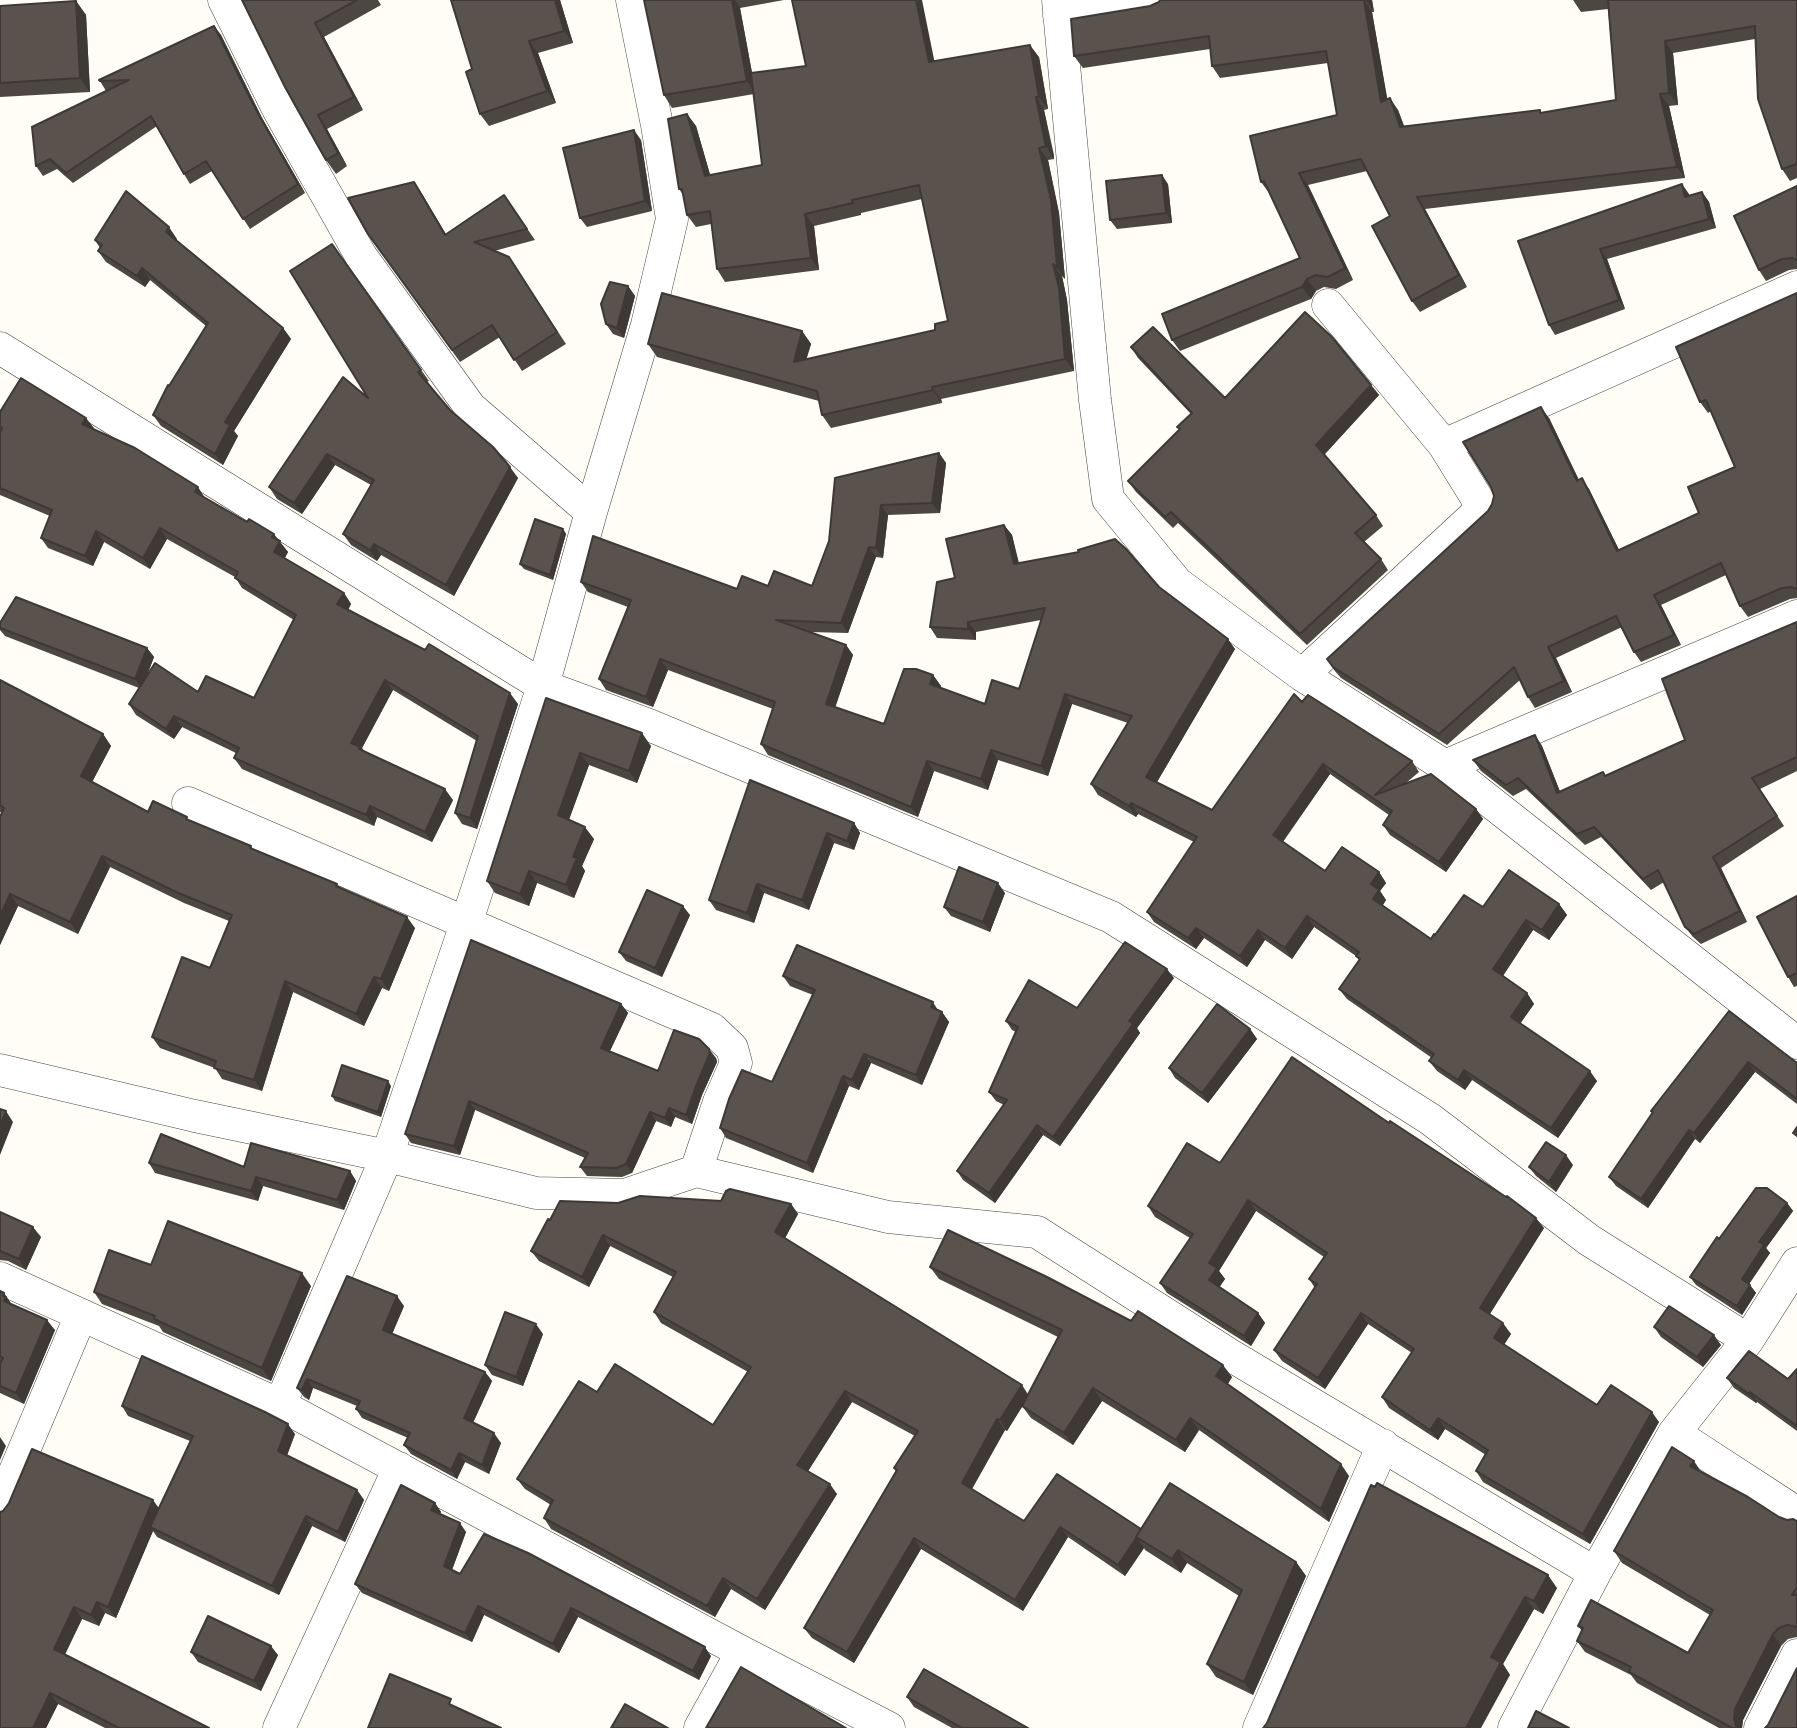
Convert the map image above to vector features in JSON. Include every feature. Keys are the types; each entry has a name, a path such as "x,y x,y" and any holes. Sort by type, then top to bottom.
{"street":[{"path":"224,0 278,109 361,256 470,407 590,512"},
{"path":"279,1405 387,1156 543,686 590,512 647,325 672,219 657,125 632,0"},
{"path":"1155,0 1059,7 1094,386 1108,499 1177,583 1302,675 1445,766 1797,1043"},
{"path":"1444,445 1797,288"},
{"path":"1302,675 1483,508 1444,445 1328,304"},
{"path":"0,348 543,686 649,725 1111,916 1430,1119 1589,1240 1748,1340"},
{"path":"1445,766 1797,616"},
{"path":"188,803 712,1029 732,1048 736,1063 695,1171"},
{"path":"0,1070 195,1116 387,1156 536,1194 625,1195 695,1171 888,1217 1037,1232 1230,1354 1595,1573"},
{"path":"1514,1728 1595,1573 1674,1433 1748,1340 1797,1263"},
{"path":"0,1278 279,1405 889,1728"},
{"path":"0,1507 81,1315"},
{"path":"1674,1433 1797,1513"},
{"path":"1259,1728 1383,1445"},
{"path":"279,1728 399,1468"},
{"path":"699,1728 742,1652"},
{"path":"1760,1728 1797,1655"}],"building":[{"path":"242,0 357,0 315,23 354,97 318,115 338,153 326,160 285,87"},
{"path":"451,0 555,0 564,31 529,41 547,91 480,114 466,72 472,69"},
{"path":"644,0 732,0 747,81 664,95"},
{"path":"792,0 916,0 929,62 1030,45 1039,97 1036,97 1046,146 1039,148 1051,200 1057,267 1053,264 1059,288 1065,359 932,387 933,390 822,415 817,391 648,344 662,293 802,331 794,362 935,330 935,324 948,321 919,185 805,214 811,258 717,269 710,211 687,215 682,189 679,189 668,119 687,114 705,176 762,165 751,73 806,66"},
{"path":"1160,0 1364,0 1381,102 1390,98 1400,127 1540,110 1540,113 1616,100 1608,0 1797,0 1797,164 1782,169 1758,99 1755,26 1665,41 1669,93 1660,94 1677,167 1417,197 1459,275 1412,301 1372,226 1390,216 1361,159 1299,173 1345,268 1328,277 1316,275 1307,279 1302,287 1172,340 1162,314 1300,258 1264,181 1261,182 1250,136 1337,115 1326,51 1212,66 1209,36 1074,56 1071,19 1150,6"},
{"path":"76,1 80,78 0,83 0,6"},
{"path":"214,26 255,108 298,184 243,219 206,161 184,174 151,116 66,173 50,159 36,166 32,127 129,80 99,80"},
{"path":"634,130 645,201 580,218 563,148"},
{"path":"1162,175 1166,213 1110,220 1106,181"},
{"path":"414,182 445,235 504,195 527,229 474,242 509,257 557,332 514,360 492,325 452,350 368,234 348,198"},
{"path":"1682,184 1685,197 1702,192 1709,219 1600,249 1619,300 1549,325 1518,241"},
{"path":"1797,186 1797,260 1782,259 1759,270 1734,216"},
{"path":"126,191 169,227 166,232 283,328 225,422 230,425 215,454 153,415 168,385 208,323 142,268 137,276 98,251 102,245 95,240"},
{"path":"332,244 421,370 418,372 450,410 493,447 510,467 446,585 374,544 370,550 343,534 374,480 327,454 294,503 269,487 343,377 368,398 290,271"},
{"path":"610,282 628,286 617,328 606,324 601,304"},
{"path":"1797,293 1797,589 1782,588 1740,606 1721,563 1654,595 1674,635 1634,652 1616,616 1548,647 1564,681 1528,697 1514,667 1439,734 1333,667 1327,659 1488,511 1494,496 1491,487 1463,442 1541,407 1577,481 1582,478 1617,551 1699,513 1688,487 1735,467 1706,400 1700,402 1676,347"},
{"path":"1305,312 1332,337 1371,385 1316,445 1376,515 1355,533 1381,559 1300,634 1171,512 1165,517 1128,481 1180,429 1177,427 1192,413 1131,347 1153,327 1225,398"},
{"path":"21,378 86,418 82,424 135,448 198,487 195,492 274,534 272,537 280,541 274,552 344,593 337,604 425,650 429,644 510,693 470,818 455,813 478,736 385,680 351,743 445,789 425,832 370,806 366,815 234,758 239,748 174,716 166,729 129,704 155,663 198,692 206,676 254,698 296,615 235,578 238,572 160,528 143,558 96,531 85,556 41,538 52,510 0,488 0,412"},
{"path":"939,453 932,503 881,505 876,548 869,547 841,623 776,620 846,645 826,704 884,724 904,669 916,669 933,675 930,684 985,704 992,680 1019,689 1045,608 968,622 968,629 930,627 937,582 955,578 946,539 1004,525 1014,564 1079,552 1078,550 1115,539 1159,587 1228,639 1146,777 1212,810 1294,694 1302,702 1308,695 1412,761 1375,795 1431,774 1476,809 1439,862 1383,825 1392,811 1323,764 1273,835 1325,871 1342,847 1379,872 1371,884 1379,890 1373,899 1431,939 1464,895 1483,907 1509,870 1559,904 1542,930 1526,920 1493,969 1527,993 1511,1017 1590,1071 1551,1128 1464,1070 1458,1080 1429,1061 1434,1054 1339,989 1360,959 1356,956 1359,952 1307,916 1285,948 1258,930 1240,956 1196,928 1188,938 1147,912 1197,837 1131,803 1129,806 1091,784 1132,716 1065,694 1041,766 991,750 981,779 927,761 911,807 761,744 775,702 660,659 646,697 599,679 631,600 581,582 593,536 737,589 742,576 768,586 774,571 812,586 829,541 835,478"},
{"path":"535,519 563,529 550,575 520,564"},
{"path":"16,597 147,648 135,679 0,628 0,623"},
{"path":"1797,622 1797,757 1752,778 1777,816 1713,857 1740,911 1694,934 1685,927 1658,870 1643,879 1594,827 1577,834 1518,778 1506,785 1473,760 1535,735 1557,793 1603,772 1605,776 1685,740 1662,679"},
{"path":"0,680 103,734 81,776 148,812 153,801 187,817 186,819 407,917 381,979 374,977 356,1014 285,981 254,1080 214,1068 216,1061 152,1037 182,957 210,968 232,915 176,892 102,856 70,922 10,894 0,916 0,817 4,808 0,805"},
{"path":"546,698 642,733 629,771 580,753 558,815 585,827 566,885 529,871 520,894 487,881"},
{"path":"750,780 854,823 847,841 827,833 802,900 757,884 747,913 709,900"},
{"path":"959,867 998,883 983,922 944,907"},
{"path":"647,890 683,906 655,968 619,952"},
{"path":"1797,896 1797,973 1788,977 1757,917"},
{"path":"471,940 621,1004 601,1048 658,1071 674,1030 699,1039 710,1053 686,1115 669,1108 665,1118 650,1112 626,1164 616,1168 580,1167 588,1153 469,1101 454,1146 405,1134"},
{"path":"1125,942 1167,969 1129,1021 1133,1024 1053,1137 1037,1125 989,1193 957,1171 1007,1100 989,1092 1018,1027 1006,1021 1029,980 1077,1008"},
{"path":"797,945 933,1002 931,1007 942,1012 916,1075 864,1054 852,1080 843,1076 807,1163 720,1128 742,1070 772,1082 815,990 783,976"},
{"path":"1217,1004 1250,1029 1202,1093 1169,1068"},
{"path":"1729,1011 1797,1063 1797,1099 1748,1062 1694,1133 1689,1130 1641,1199 1609,1177 1653,1112 1651,1111"},
{"path":"1292,1057 1389,1123 1390,1121 1507,1196 1536,1218 1480,1308 1503,1323 1494,1338 1597,1405 1611,1385 1652,1412 1583,1534 1476,1471 1488,1450 1438,1418 1430,1430 1382,1397 1414,1349 1361,1313 1318,1378 1274,1350 1317,1284 1309,1279 1327,1253 1248,1200 1209,1263 1217,1268 1209,1280 1258,1313 1244,1336 1160,1283 1193,1234 1148,1206 1187,1143 1220,1163"},
{"path":"342,1065 388,1081 378,1112 332,1096"},
{"path":"0,1109 6,1111 0,1126"},
{"path":"161,1134 244,1167 251,1143 350,1171 337,1200 256,1177 251,1191 149,1163"},
{"path":"1546,1142 1566,1155 1549,1182 1529,1167"},
{"path":"1756,1188 1767,1188 1787,1203 1759,1242 1764,1245 1742,1279 1750,1285 1737,1306 1690,1277 1717,1237 1719,1239"},
{"path":"730,1189 791,1204 775,1232 1022,1385 1000,1420 997,1419 962,1483 1024,1521 1057,1474 1141,1529 1118,1565 1060,1527 1015,1600 914,1538 847,1652 804,1628 897,1470 894,1468 918,1431 845,1391 797,1465 830,1484 757,1599 723,1578 707,1606 544,1518 553,1500 517,1479 579,1381 597,1392 615,1364 713,1425 751,1367 654,1312 676,1272 603,1235 582,1277 531,1251 548,1219 550,1220 560,1201 618,1203 640,1196 721,1201"},
{"path":"0,1212 33,1227 19,1259 0,1251"},
{"path":"168,1221 302,1273 262,1368 154,1319 155,1316 94,1292 109,1250 151,1265"},
{"path":"948,1230 1131,1321 1138,1311 1223,1365 1216,1376 1341,1464 1321,1509 1190,1418 1176,1440 1093,1388 1064,1433 1022,1406 1062,1330 930,1267"},
{"path":"347,1276 397,1296 383,1330 485,1372 464,1418 494,1433 482,1465 459,1453 451,1470 404,1445 410,1433 356,1409 360,1401 307,1379 302,1390 297,1388"},
{"path":"0,1291 6,1297 4,1301 47,1320 16,1393 0,1386 0,1364 3,1358 0,1356"},
{"path":"1669,1306 1714,1335 1697,1357 1654,1327"},
{"path":"505,1312 536,1324 516,1377 485,1365"},
{"path":"1749,1351 1788,1379 1797,1369 1797,1426 1727,1378"},
{"path":"142,1356 288,1424 278,1451 357,1490 338,1532 306,1516 272,1586 150,1527 193,1436 122,1406"},
{"path":"1672,1447 1694,1461 1690,1466 1779,1517 1797,1521 1797,1587 1792,1595 1797,1595 1797,1627 1787,1625 1773,1634 1735,1709 1734,1718 1739,1728 1732,1728 1629,1672 1631,1667 1577,1641 1583,1628 1578,1626 1591,1600 1688,1653 1713,1610 1614,1551"},
{"path":"32,1449 153,1500 108,1607 97,1602 91,1615 74,1607 54,1649 209,1728 119,1728 50,1693 33,1728 0,1728 0,1512 9,1503"},
{"path":"1170,1483 1296,1562 1244,1682 1207,1664 1242,1590 1178,1550 1172,1559 1136,1537"},
{"path":"1377,1483 1548,1575 1534,1601 1525,1597 1491,1657 1501,1662 1466,1728 1263,1728 1371,1485 1375,1487"},
{"path":"401,1485 435,1503 431,1510 460,1523 444,1566 460,1574 484,1534 528,1553 705,1647 693,1671 571,1608 553,1644 478,1606 465,1633 355,1584"},
{"path":"208,1616 271,1646 254,1681 191,1652"},
{"path":"741,1667 846,1728 706,1728"},
{"path":"1797,1668 1797,1728 1765,1728 1768,1725"},
{"path":"924,1669 1028,1728 962,1728 907,1697"},
{"path":"390,1674 451,1699 449,1704 501,1728 368,1728"},
{"path":"625,1704 668,1728 611,1728"},
{"path":"1536,1711 1569,1728 1528,1728"}]}
